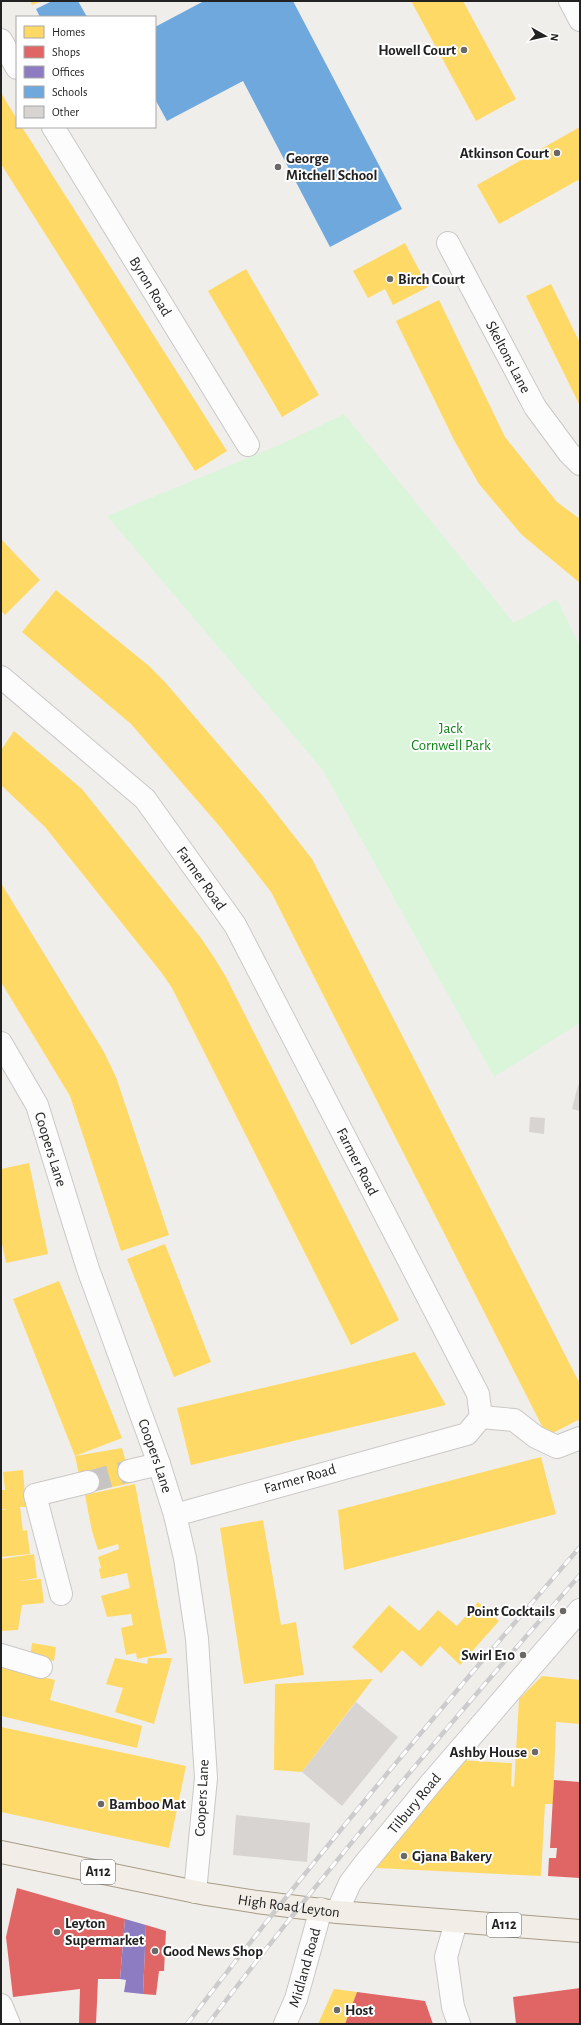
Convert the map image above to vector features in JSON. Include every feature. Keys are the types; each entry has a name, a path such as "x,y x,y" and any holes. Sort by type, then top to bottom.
{"main road":[{"name":"High Road Leyton","path":"1,1852 194,1892 329,1911 580,1931"}],"street":[{"path":"570,1 580,20"},
{"path":"1,40 16,66"},
{"name":"Byron Road","path":"54,128 248,445"},
{"name":"Skeltons Lane","path":"448,243 535,407 569,453 580,464"},
{"name":"Farmer Road","path":"3,683 145,799 235,925 478,1394 481,1417 467,1434 175,1515"},
{"name":"Coopers Lane","path":"1,1043 37,1105 88,1269 159,1464 175,1515 185,1558 197,1639 206,1778 194,1892"},
{"path":"481,1417 514,1420 536,1437 557,1447 580,1438"},
{"path":"129,1472 159,1464"},
{"path":"61,1594 35,1495 88,1482"},
{"name":"Tilbury Road","path":"329,1911 366,1862 431,1783 580,1610"},
{"path":"1,1655 41,1667"},
{"name":"Midland Road","path":"285,2024 329,1911"},
{"path":"456,1922 446,1957 453,2007 458,2024"},
{"path":"1,2005 9,2024"}],"green space":[{"name":"Jack Cornwell Park","path":"344,414 514,623 557,599 580,646 580,1023 494,1077 322,769 107,516 284,443"}],"building: Homes":[{"path":"30,1 42,1 32,5"},
{"name":"Howell Court","path":"411,1 463,1 516,99 476,121"},
{"path":"1,93 16,117 16,128 23,128 227,451 195,471 1,164"},
{"name":"Atkinson Court","path":"580,127 580,179 499,224 477,185"},
{"name":"Birch Court","path":"405,243 428,287 393,305 385,289 368,298 353,271"},
{"path":"246,269 319,395 282,417 208,291"},
{"path":"551,284 580,343 580,406 526,296"},
{"path":"439,300 505,437 557,502 580,519 580,583 522,535 479,484 454,440 396,321"},
{"path":"1,539 40,580 5,615 1,611"},
{"path":"56,590 149,666 164,681 262,795 312,859 580,1384 580,1419 547,1436 271,892 221,828 131,724 22,632"},
{"path":"14,731 82,789 201,938 215,959 226,977 399,1320 351,1345 172,988 161,972 45,827 1,785 1,750"},
{"path":"1,883 104,1052 116,1077 169,1235 121,1251 70,1096 1,982"},
{"path":"29,1163 48,1254 6,1263 1,1238 1,1169"},
{"path":"165,1244 211,1362 174,1377 127,1259"},
{"path":"59,1281 122,1438 75,1456 13,1299"},
{"path":"415,1352 446,1405 191,1465 177,1408"},
{"path":"122,1448 132,1483 89,1492 80,1479 75,1456"},
{"path":"541,1457 556,1514 344,1570 338,1510"},
{"path":"23,1470 26,1507 20,1507 23,1531 27,1530 30,1554 1,1557 1,1510 7,1509 1,1509 1,1490 5,1490 3,1472"},
{"path":"135,1484 167,1653 137,1659 136,1653 126,1655 121,1628 133,1625 131,1614 107,1617 101,1596 130,1588 127,1573 101,1579 99,1569 101,1568 98,1557 119,1549 118,1544 98,1550 92,1531 85,1495"},
{"path":"263,1520 281,1625 296,1622 304,1675 244,1684 220,1528"},
{"path":"34,1554 37,1578 19,1581 41,1579 44,1603 22,1605 18,1630 1,1631 1,1559"},
{"path":"478,1602 499,1621 460,1665 440,1646 421,1667 402,1650 381,1673 352,1647 389,1605 419,1631 438,1610 457,1626"},
{"path":"32,1643 56,1647 54,1661 30,1657"},
{"path":"115,1658 147,1664 148,1658 172,1658 154,1724 115,1712 123,1688 106,1684"},
{"path":"1,1667 55,1680 50,1700 142,1726 137,1748 1,1716"},
{"path":"542,1676 580,1680 580,1724 556,1722 553,1804 545,1804 541,1876 376,1868 426,1798 459,1760 512,1763 511,1786 514,1787 519,1699"},
{"path":"373,1679 302,1772 274,1770 275,1684"},
{"path":"1,1727 186,1766 169,1848 1,1812"},
{"path":"334,1989 357,1992 345,2024 318,2024"}],"building: Shops":[{"path":"554,1780 580,1782 580,1878 548,1876 549,1858 556,1858 557,1848 550,1848"},
{"path":"17,1888 125,1919 120,1979 98,1979 96,2024 79,2024 80,1989 13,1997 6,1937"},
{"name":"Good News Shop","path":"146,1925 166,1931 164,1971 159,1971 156,1995 143,1994"},
{"path":"580,1988 580,2024 516,2024 513,1997"},
{"path":"357,1992 425,2001 433,2024 345,2024"}],"building: Offices":[{"path":"125,1919 146,1925 143,1994 124,1992 126,1980 120,1979"}],"building: Schools":[{"path":"52,1 78,1 86,16 40,16 36,9"},
{"path":"204,1 293,1 402,209 330,247 243,81 167,121 156,101 156,26"}],"building: Other":[{"path":"578,1085 580,1085 580,1111 572,1109"},
{"path":"530,1117 545,1118 544,1134 529,1132"},
{"path":"356,1702 398,1737 342,1806 302,1772"},
{"path":"236,1815 310,1823 307,1862 233,1855"}],"tunnel":[{"path":"88,1482 129,1471"}],"railway":[{"path":"187,2024 282,1902 380,1782 580,1547"},
{"path":"208,2024 298,1909 390,1796 580,1575"}],"place":[{"name":"Howell Court","path":"464,50"},
{"name":"Atkinson Court","path":"557,153"},
{"name":"George Mitchell School","path":"278,167"},
{"name":"Birch Court","path":"390,279"},
{"name":"Point Cocktails","path":"563,1611"},
{"name":"Swirl E10","path":"523,1655"},
{"name":"Ashby House","path":"535,1752"},
{"name":"Bamboo Mat","path":"101,1804"},
{"name":"Gjana Bakery","path":"404,1856"},
{"name":"Leyton Supermarket","path":"57,1932"},
{"name":"Good News Shop","path":"155,1951"},
{"name":"Host","path":"337,2010"}]}
